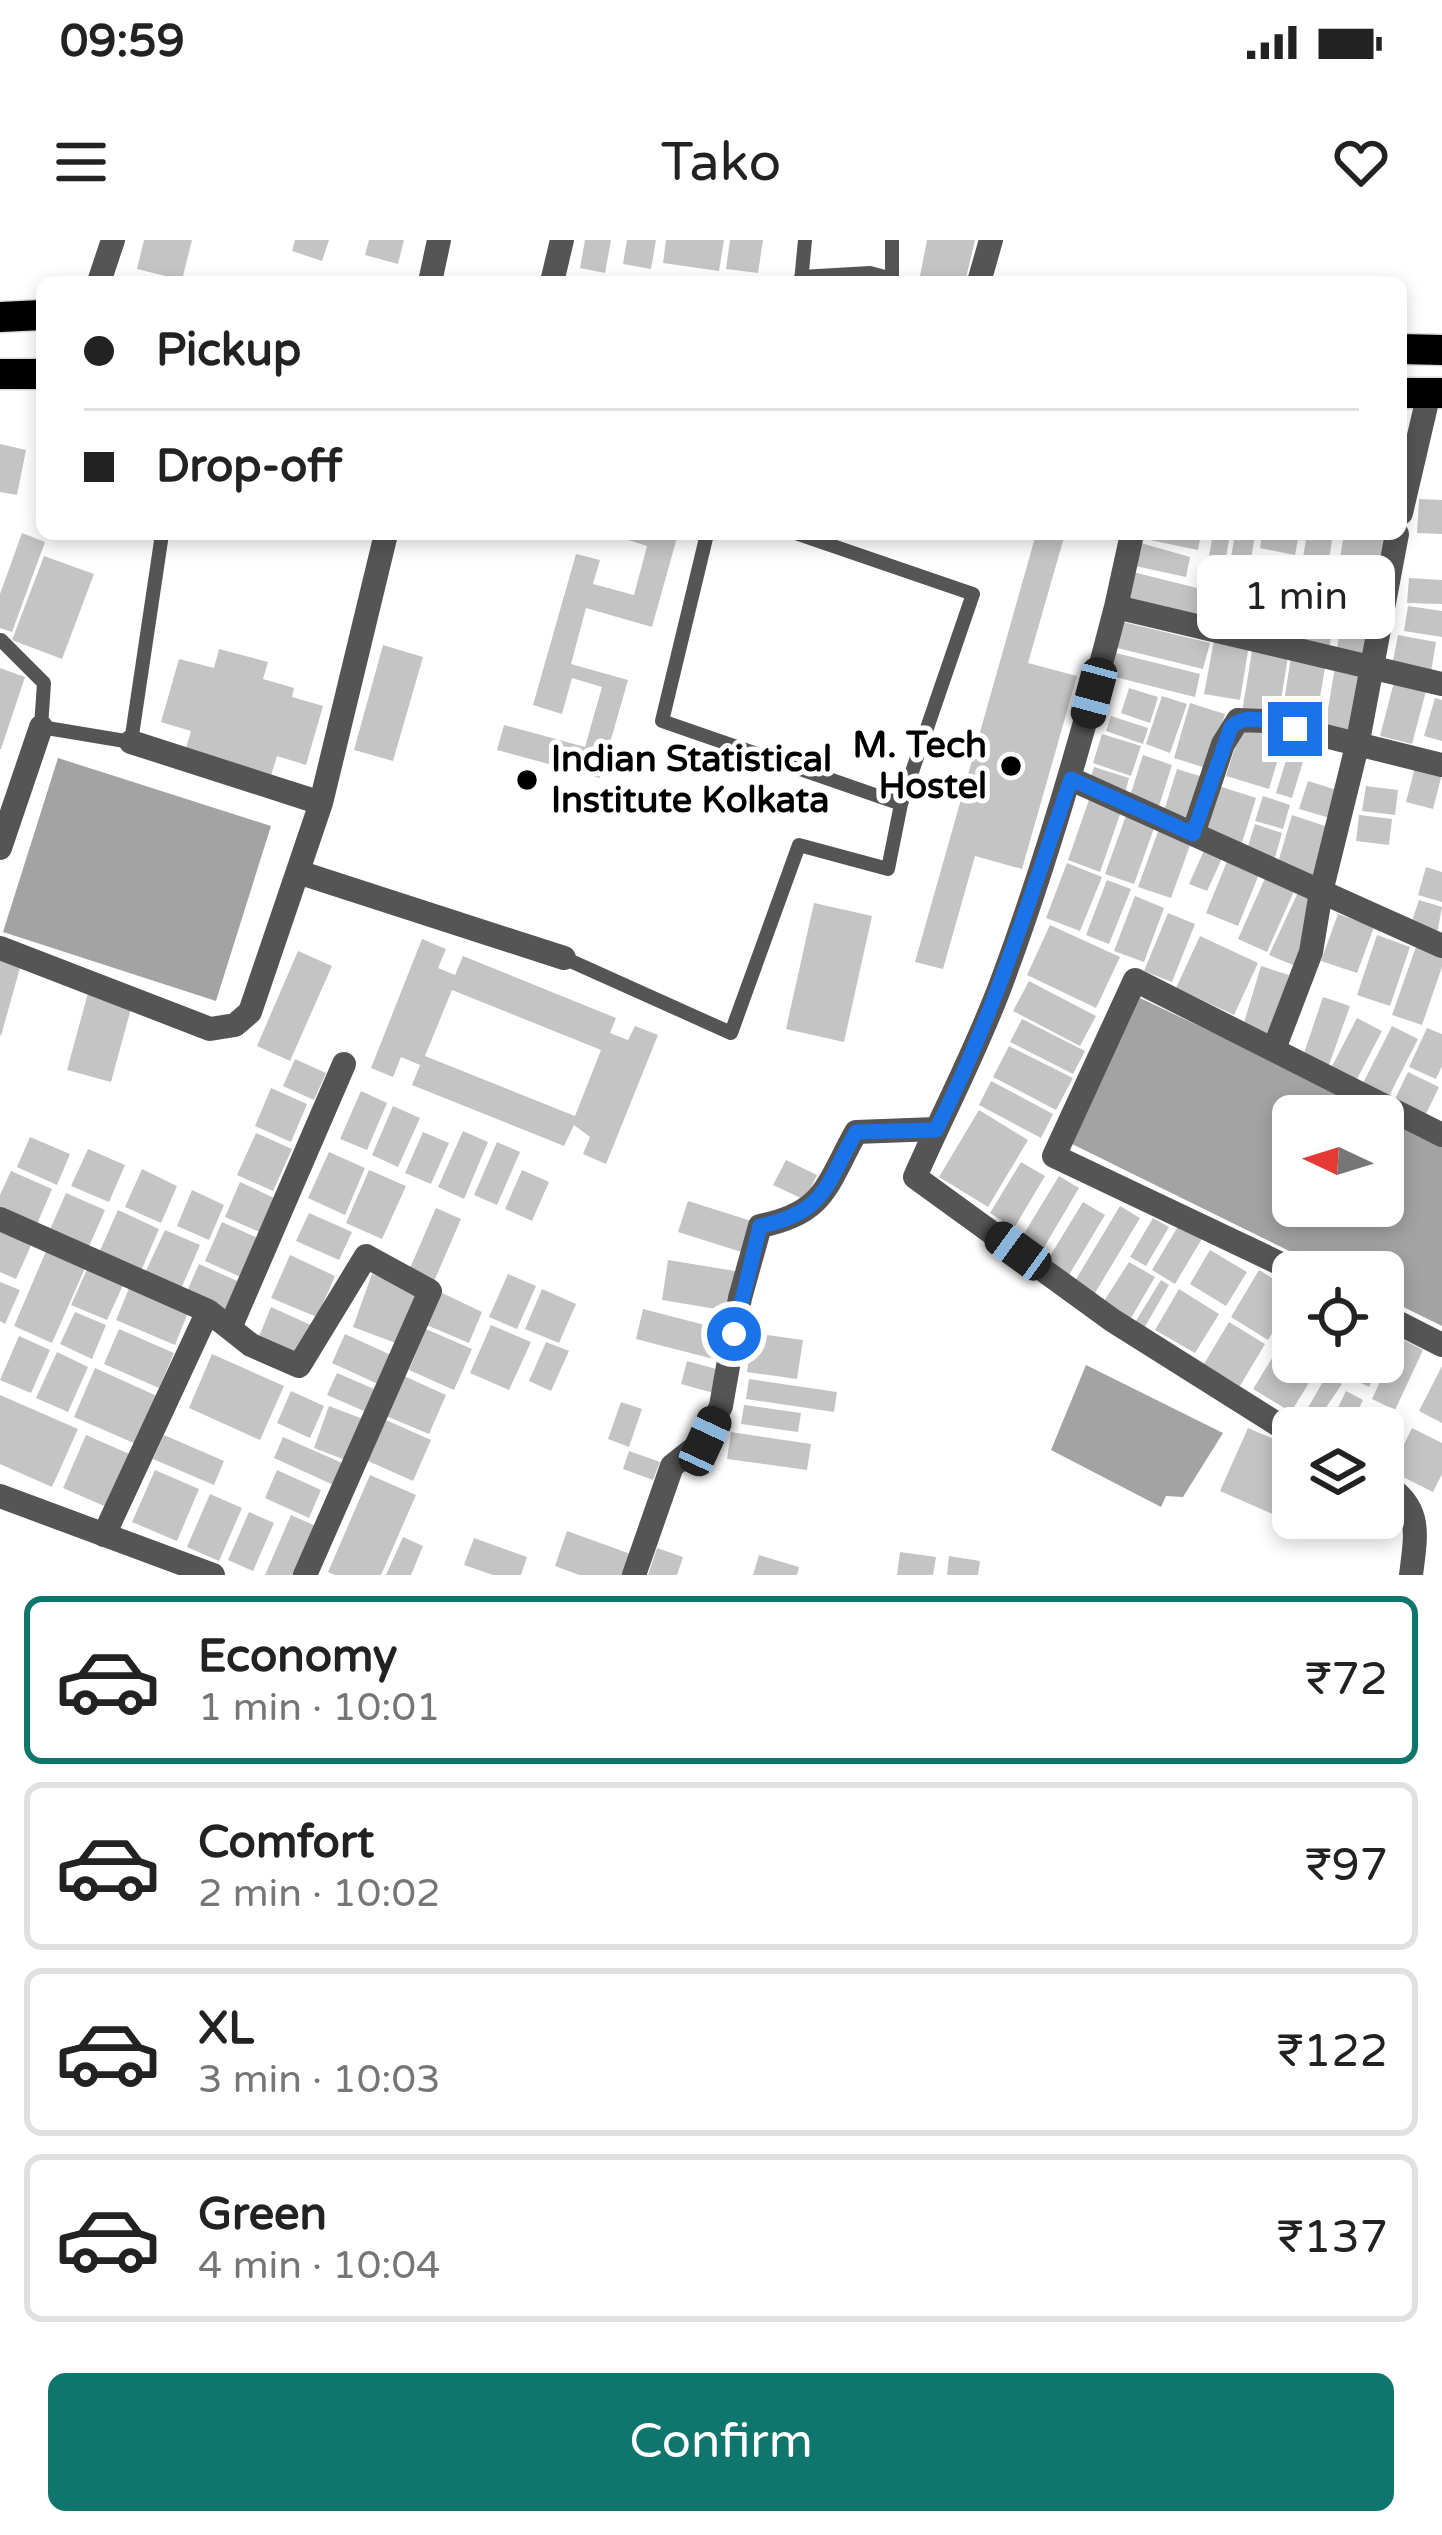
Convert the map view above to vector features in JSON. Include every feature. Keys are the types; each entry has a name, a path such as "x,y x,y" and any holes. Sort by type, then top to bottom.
{"main road":[{"path":"0,316 36,315"},
{"path":"1407,349 1442,350"},
{"path":"0,374 36,374"}],"street":[{"path":"101,276 113,240"},
{"path":"431,276 439,240"},
{"path":"553,276 562,240"},
{"path":"981,276 991,240"},
{"path":"1407,482 1424,393"},
{"path":"0,948 210,1029 236,1025 250,1012 321,803 385,540"},
{"path":"1131,540 1071,779 1001,985 915,1177 1112,1320 1272,1421"},
{"path":"1274,1049 1311,952 1396,540"},
{"path":"1116,608 1442,684"},
{"path":"1193,834 1223,744 1238,720 1264,721 1442,765"},
{"path":"0,848 40,727"},
{"path":"131,742 321,803"},
{"path":"1071,779 1442,946"},
{"path":"298,872 564,958"},
{"path":"1272,1260 1054,1156 1135,980 1442,1135"},
{"path":"230,1328 344,1064"},
{"path":"634,1575 672,1466 705,1441 722,1406 740,1298 760,1226 796,1219 817,1201 856,1132 936,1130"},
{"path":"0,1219 208,1311 251,1345 299,1366 366,1256 430,1291 305,1575"},
{"path":"104,1534 208,1311"},
{"path":"1404,1326 1442,1345"},
{"path":"0,1496 213,1575"},
{"path":"1404,1501 1413,1512 1416,1529 1411,1575"}],"lane":[{"path":"801,276 805,240"},
{"path":"892,240 892,276"},
{"path":"821,276 847,272 870,276"},
{"path":"1,640 44,683 40,727 131,742 161,540"},
{"path":"706,540 662,722 901,804"},
{"path":"564,958 730,1034 799,845 888,869 901,804 973,594 816,540"}],"shaded area":[{"path":"58,758 271,826 216,1001 3,932"},
{"path":"1140,998 1345,1095 1272,1095 1272,1227 1404,1227 1404,1123 1442,1141 1442,1326 1404,1307 1404,1251 1289,1251 1072,1144"},
{"path":"1086,1365 1223,1433 1183,1497 1166,1496 1161,1507 1051,1450"}],"building":[{"path":"144,240 192,240 183,276 137,269"},
{"path":"295,240 329,240 322,261 292,251"},
{"path":"369,240 404,240 398,264 365,255"},
{"path":"585,240 611,240 605,273 580,268"},
{"path":"627,240 656,240 651,269 623,264"},
{"path":"666,240 724,240 719,271 663,263"},
{"path":"730,240 763,240 758,273 726,269"},
{"path":"927,240 975,240 966,276 920,276"},
{"path":"0,444 26,450 17,495 0,492"},
{"path":"1419,499 1442,500 1442,534 1417,533"},
{"path":"22,533 45,542 12,632 0,628 0,594"},
{"path":"628,540 676,540 652,627 586,608 571,664 628,680 600,778 497,750 504,725 585,747 602,687 572,678 562,714 533,705 576,554 600,560 593,584 634,595 647,546"},
{"name":"M. Tech Hostel","path":"1034,540 1063,540 1028,663 1077,676 1022,869 975,856 943,969 915,962"},
{"path":"1150,540 1200,540 1198,550"},
{"path":"1212,540 1229,540 1224,569 1207,567"},
{"path":"1234,540 1254,540 1249,572 1229,569"},
{"path":"1261,540 1298,540 1295,555 1260,548"},
{"path":"1306,540 1332,540 1326,580 1300,575"},
{"path":"1343,540 1391,540 1384,584 1337,576"},
{"path":"1141,543 1190,557 1186,577 1135,566"},
{"path":"44,556 94,574 62,659 12,640"},
{"path":"1133,572 1217,593 1211,620 1127,600"},
{"path":"1233,576 1269,582 1261,633 1224,627"},
{"path":"1409,578 1442,580 1442,604 1407,603"},
{"path":"1280,584 1338,594 1329,650 1271,640"},
{"path":"1348,588 1381,595 1367,661 1336,653"},
{"path":"1408,606 1442,611 1442,637 1404,631"},
{"path":"1119,621 1210,643 1203,669 1113,647"},
{"path":"1398,635 1436,642 1430,678 1391,671"},
{"path":"1214,640 1249,645 1240,700 1204,694"},
{"path":"383,645 423,657 393,761 354,750"},
{"path":"219,649 268,662 263,679 294,688 292,697 323,706 306,765 277,756 270,779 184,755 191,731 161,722 179,659 214,668"},
{"path":"1252,651 1288,657 1278,718 1242,712"},
{"path":"1116,653 1200,674 1195,697 1111,676"},
{"path":"1291,657 1326,662 1315,726 1281,720"},
{"path":"1335,667 1367,672 1355,739 1324,732"},
{"path":"0,668 25,677 1,749 0,749"},
{"path":"1394,682 1426,691 1412,744 1380,736"},
{"path":"1129,688 1158,697 1150,723 1121,713"},
{"path":"1162,696 1187,704 1170,753 1146,744"},
{"path":"1435,698 1442,700 1442,741 1424,736"},
{"path":"1190,703 1225,714 1209,769 1174,758"},
{"path":"1111,716 1148,728 1143,744 1106,731"},
{"path":"1244,719 1286,732 1269,789 1226,776"},
{"path":"1102,734 1141,746 1131,776 1093,763"},
{"path":"1292,741 1308,745 1292,798 1276,793"},
{"path":"1143,755 1172,765 1159,806 1130,796"},
{"path":"1417,760 1442,774 1433,809 1406,802"},
{"path":"1094,767 1129,778 1124,797 1088,785"},
{"path":"1177,769 1206,778 1193,819 1164,811"},
{"path":"1308,781 1343,792 1337,820 1299,809"},
{"path":"1219,786 1256,798 1241,846 1204,835"},
{"path":"1366,786 1398,790 1395,815 1362,811"},
{"path":"1091,794 1123,806 1100,872 1068,860"},
{"path":"1263,796 1290,805 1283,829 1255,821"},
{"path":"1128,810 1157,820 1134,884 1105,874"},
{"path":"1292,815 1334,829 1318,879 1277,866"},
{"path":"1359,815 1392,819 1389,845 1356,841"},
{"path":"1255,824 1282,833 1274,861 1246,852"},
{"path":"1160,826 1193,837 1171,898 1138,887"},
{"path":"1206,846 1224,854 1207,891 1189,884"},
{"path":"1228,859 1260,872 1238,926 1206,913"},
{"path":"1067,863 1102,877 1080,931 1046,918"},
{"path":"1426,867 1442,872 1442,902 1418,895"},
{"path":"1266,876 1295,889 1267,952 1238,939"},
{"path":"1107,880 1131,889 1109,944 1086,935"},
{"path":"1299,890 1326,902 1298,967 1269,955"},
{"path":"1135,896 1164,908 1144,962 1114,951"},
{"path":"1419,900 1442,907 1436,939 1409,930"},
{"path":"814,903 872,916 844,1042 786,1029"},
{"path":"1168,913 1195,924 1172,982 1144,971"},
{"path":"1338,914 1374,927 1357,973 1321,961"},
{"path":"1050,925 1120,957 1096,1008 1027,975"},
{"path":"1377,935 1410,947 1390,1006 1357,995"},
{"path":"1200,936 1258,963 1234,1015 1176,988"},
{"path":"422,939 446,949 438,968 455,975 463,956 616,1018 610,1033 628,1040 635,1026 658,1035 606,1164 583,1154 590,1137 574,1125 564,1146 412,1085 420,1065 401,1057 393,1077 371,1068","holes":["452,990 601,1050 575,1116 425,1056"]},
{"path":"1418,941 1442,949 1442,967 1422,1025 1392,1015"},
{"path":"298,951 332,966 290,1061 257,1046"},
{"path":"0,958 21,964 1,1036 0,1035"},
{"path":"1261,966 1289,975 1271,1035 1243,1026"},
{"path":"1029,981 1096,1016 1080,1046 1013,1011"},
{"path":"88,993 132,1005 111,1082 67,1070"},
{"path":"1323,997 1350,1006 1329,1065 1303,1056"},
{"path":"1357,1018 1382,1031 1355,1083 1330,1070"},
{"path":"1022,1019 1085,1051 1073,1074 1010,1042"},
{"path":"1392,1026 1418,1039 1390,1095 1361,1087"},
{"path":"1427,1028 1442,1034 1442,1066 1436,1079 1409,1067"},
{"path":"1009,1046 1073,1078 1056,1110 993,1077"},
{"path":"295,1059 326,1073 314,1100 283,1086"},
{"path":"1408,1072 1439,1087 1424,1118 1404,1108 1404,1095 1397,1095"},
{"path":"991,1081 1053,1114 1041,1138 979,1105"},
{"path":"271,1088 307,1104 291,1142 255,1126"},
{"path":"361,1091 387,1103 367,1150 340,1139"},
{"path":"393,1106 420,1118 398,1167 372,1155"},
{"path":"979,1110 1028,1140 988,1207 939,1177"},
{"path":"463,1131 488,1142 464,1199 438,1187"},
{"path":"423,1132 449,1143 431,1184 405,1173"},
{"path":"256,1133 292,1149 273,1191 237,1175"},
{"path":"30,1137 70,1154 57,1185 17,1167"},
{"path":"497,1142 520,1152 497,1205 474,1195"},
{"path":"88,1149 125,1165 109,1202 71,1186"},
{"path":"329,1152 365,1168 345,1215 308,1198"},
{"path":"786,1160 817,1175 805,1200 773,1185"},
{"path":"1021,1162 1045,1176 1014,1228 990,1213"},
{"path":"142,1169 177,1186 161,1223 125,1207"},
{"path":"369,1170 406,1186 382,1239 346,1223"},
{"path":"522,1170 549,1182 532,1221 505,1209"},
{"path":"11,1171 52,1189 37,1224 0,1207"},
{"path":"1059,1176 1079,1188 1043,1249 1022,1237"},
{"path":"240,1182 276,1199 262,1233 225,1217"},
{"path":"192,1190 224,1205 209,1240 177,1226"},
{"path":"66,1193 105,1210 87,1251 48,1234"},
{"path":"688,1201 758,1223 748,1254 678,1232"},
{"path":"1083,1202 1105,1215 1069,1275 1047,1261"},
{"path":"1120,1206 1140,1218 1095,1293 1075,1281"},
{"path":"436,1208 461,1219 432,1286 407,1275"},
{"path":"118,1210 159,1229 141,1271 99,1253"},
{"path":"309,1213 352,1232 339,1260 296,1241"},
{"path":"1153,1218 1169,1227 1146,1266 1130,1257"},
{"path":"222,1222 262,1240 245,1279 205,1261"},
{"path":"1180,1223 1203,1237 1175,1284 1152,1270"},
{"path":"0,1227 33,1241 16,1279 0,1272"},
{"path":"165,1230 200,1245 181,1289 145,1273"},
{"path":"47,1249 86,1266 52,1343 14,1326"},
{"path":"1210,1250 1247,1272 1226,1306 1190,1284"},
{"path":"290,1255 335,1276 317,1317 271,1298"},
{"path":"668,1260 741,1272 734,1312 662,1300"},
{"path":"1129,1262 1155,1277 1131,1318 1104,1301"},
{"path":"199,1264 244,1284 230,1316 185,1296"},
{"path":"88,1267 124,1283 107,1320 71,1305"},
{"path":"1259,1270 1272,1278 1268,1340 1231,1317"},
{"path":"372,1274 421,1291 401,1345 353,1327"},
{"path":"508,1274 536,1286 517,1329 489,1317"},
{"path":"1161,1280 1169,1285 1143,1330 1134,1324"},
{"path":"132,1281 191,1305 175,1345 116,1320"},
{"path":"0,1282 20,1290 5,1324 0,1321"},
{"path":"542,1289 576,1304 559,1343 525,1329"},
{"path":"1179,1289 1219,1314 1195,1353 1155,1330"},
{"path":"438,1291 482,1312 469,1343 424,1324"},
{"path":"271,1307 313,1326 300,1358 258,1339"},
{"path":"643,1309 732,1332 725,1362 636,1339"},
{"path":"75,1312 106,1325 92,1359 60,1344"},
{"path":"1229,1322 1265,1344 1240,1386 1204,1364"},
{"path":"491,1325 531,1342 509,1390 470,1373"},
{"path":"119,1329 174,1353 159,1388 104,1364"},
{"path":"426,1329 472,1349 454,1390 409,1370"},
{"path":"753,1333 803,1340 797,1379 747,1372"},
{"path":"345,1334 391,1355 378,1384 332,1363"},
{"path":"19,1336 50,1350 31,1393 0,1380"},
{"path":"1404,1340 1423,1350 1396,1407 1372,1399 1379,1383 1404,1383"},
{"path":"546,1342 569,1351 551,1391 529,1381"},
{"path":"57,1352 88,1367 68,1412 36,1398"},
{"path":"212,1354 284,1386 260,1440 189,1408"},
{"path":"1272,1358 1272,1383 1309,1383 1294,1407 1283,1407 1253,1389"},
{"path":"687,1361 727,1372 721,1395 681,1384"},
{"path":"1442,1366 1442,1423 1419,1411"},
{"path":"95,1368 157,1396 136,1444 74,1417"},
{"path":"337,1373 374,1389 364,1411 327,1395"},
{"path":"404,1376 446,1395 429,1434 386,1416"},
{"path":"749,1379 837,1392 834,1412 746,1399"},
{"path":"1322,1383 1342,1384 1326,1407 1308,1407"},
{"path":"291,1391 324,1406 310,1438 277,1423"},
{"path":"1346,1391 1363,1400 1360,1407 1338,1407"},
{"path":"0,1395 78,1429 52,1487 0,1464"},
{"path":"621,1402 642,1409 629,1447 608,1439"},
{"path":"744,1405 801,1413 798,1432 741,1424"},
{"path":"329,1406 363,1419 348,1461 314,1448"},
{"path":"386,1420 431,1440 413,1481 368,1461"},
{"path":"1248,1428 1272,1438 1272,1514 1220,1491"},
{"path":"1412,1428 1442,1443 1442,1474 1433,1492 1404,1478 1404,1444"},
{"path":"731,1432 811,1444 807,1470 727,1459"},
{"path":"86,1435 134,1456 111,1509 63,1488"},
{"path":"164,1435 224,1461 214,1485 153,1459"},
{"path":"283,1437 347,1465 338,1487 274,1458"},
{"path":"629,1451 660,1462 653,1480 623,1469"},
{"path":"155,1470 199,1489 177,1541 132,1522"},
{"path":"277,1470 321,1490 309,1518 265,1498"},
{"path":"370,1475 416,1495 381,1575 335,1575 328,1572"},
{"path":"210,1494 242,1508 219,1561 187,1547"},
{"path":"249,1512 274,1523 253,1571 228,1560"},
{"path":"291,1515 318,1527 297,1575 265,1575"},
{"path":"567,1531 639,1557 632,1575 579,1575 555,1566"},
{"path":"403,1537 423,1546 411,1575 386,1575"},
{"path":"474,1538 527,1557 521,1575 493,1575 464,1565"},
{"path":"657,1548 683,1557 677,1575 648,1575"},
{"path":"900,1552 936,1557 933,1575 897,1575"},
{"path":"759,1555 799,1567 797,1575 753,1575"},
{"path":"949,1556 980,1561 978,1575 947,1575"}],"place":[{"name":"M. Tech Hostel","path":"1011,766"},
{"name":"Indian Statistical Institute Kolkata","path":"527,780"}],"route":[{"path":"734,1334 760,1226 796,1219 817,1201 856,1132 936,1130 1001,985 1071,779 1193,834 1231,727 1247,718 1295,729"}]}
